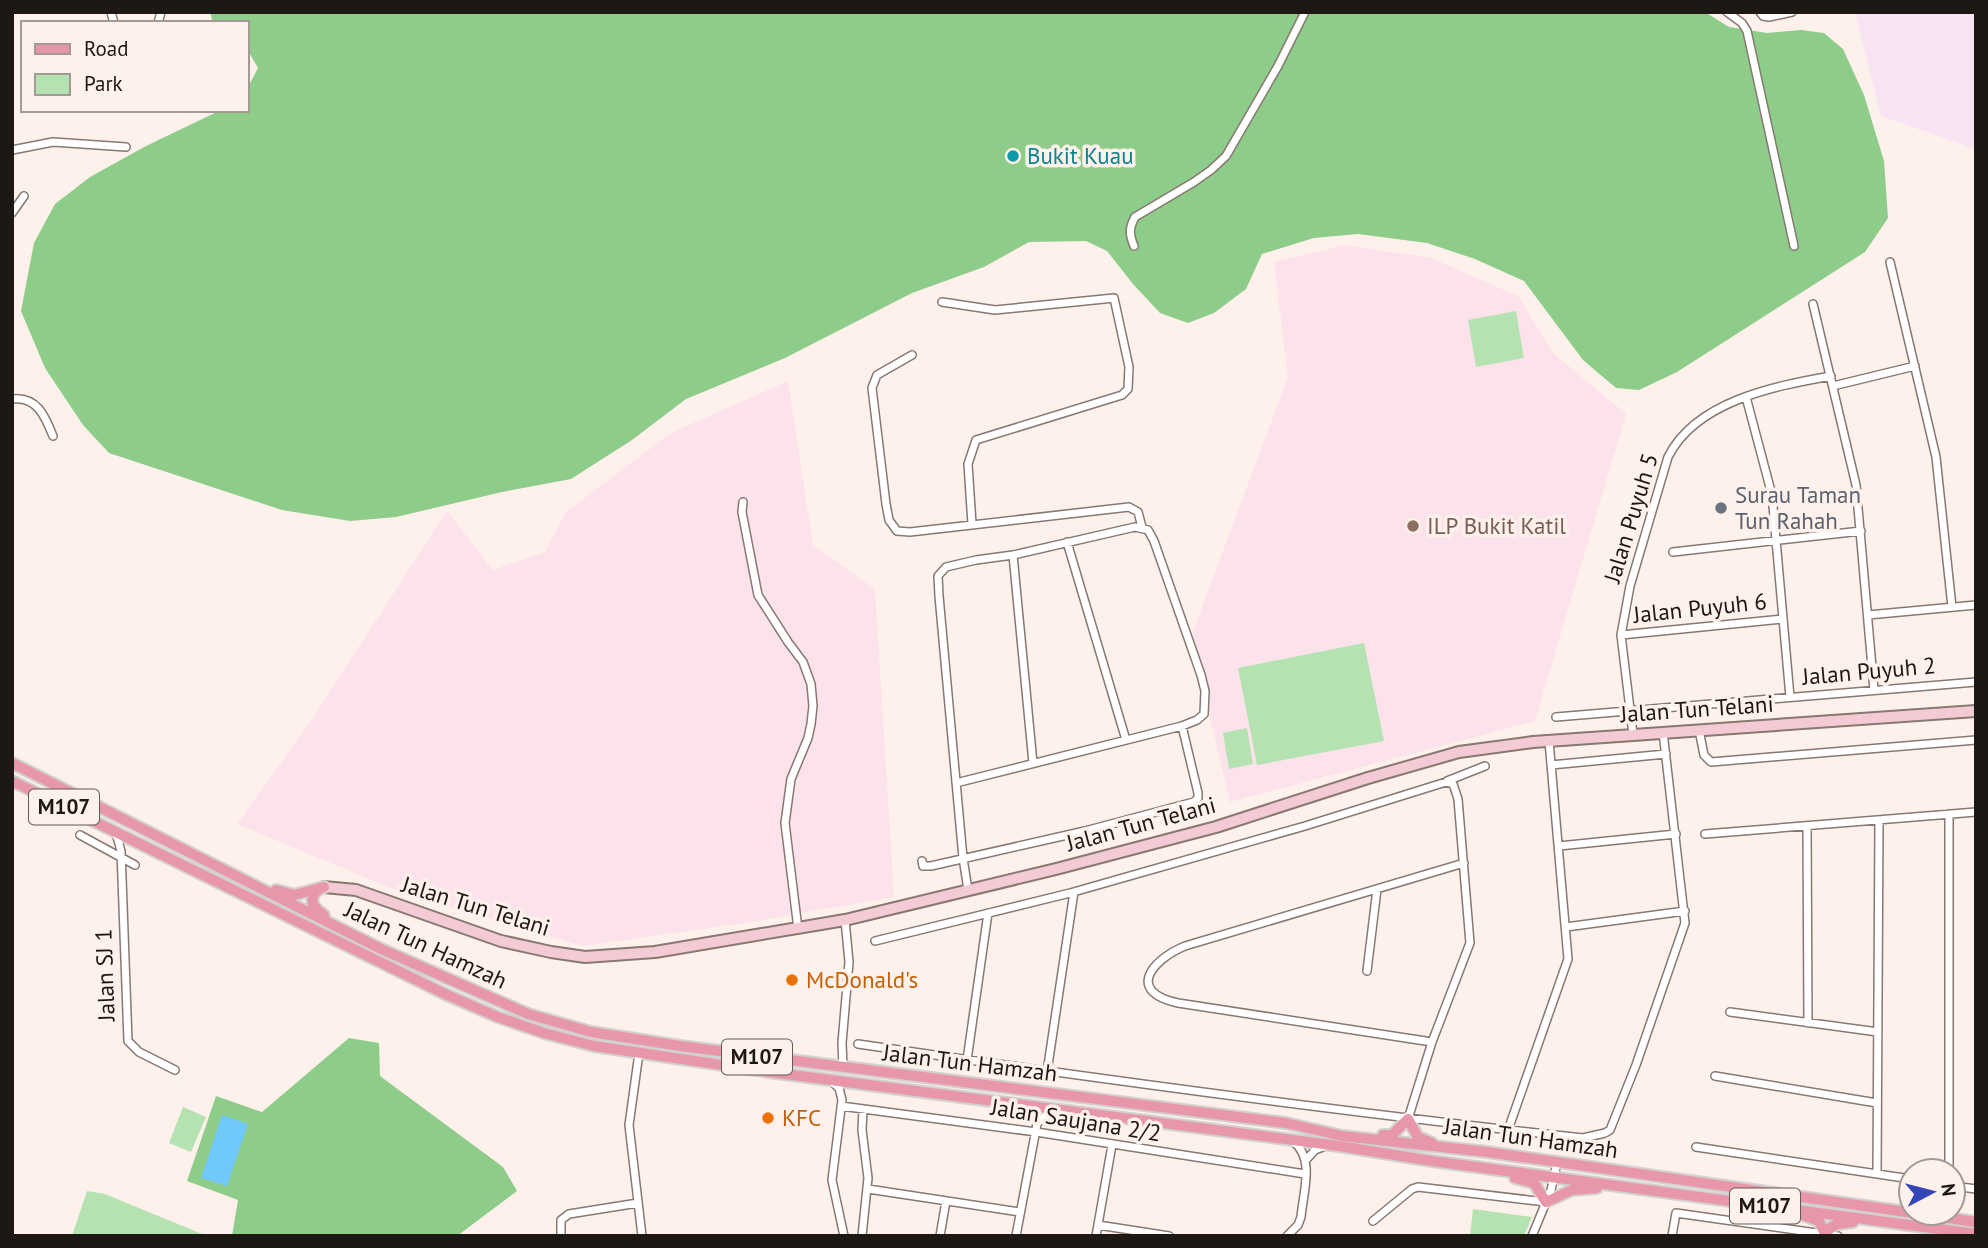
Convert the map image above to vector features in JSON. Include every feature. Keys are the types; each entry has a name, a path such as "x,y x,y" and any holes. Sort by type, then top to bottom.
{"main road":[{"name":"Jalan Tun Hamzah","path":"12,764 381,949 509,1007 591,1032 680,1046 1286,1123 1342,1136 1897,1209"},
{"name":"Jalan Tun Hamzah","path":"12,781 372,959 498,1017 594,1046 1976,1234"},
{"path":"218,865 286,894 294,895 324,887"},
{"path":"324,887 315,891 312,897 313,907 381,949"},
{"path":"1286,1123 1392,1135 1408,1119 1418,1137 1431,1143 1487,1153"},
{"path":"1448,1163 1529,1181 1534,1183 1546,1202 1560,1194 1586,1188 1660,1192"},
{"path":"1768,1206 1811,1216 1819,1221 1825,1235 1832,1226 1840,1223 1884,1221"},
{"path":"1934,1228 1967,1236"}],"street":[{"path":"1133,246 1130,225 1135,217 1194,182 1226,156 1278,66 1305,12"},
{"path":"1727,12 1739,15 1747,31 1794,246"},
{"path":"1760,12 1769,17 1792,12"},
{"path":"12,150 52,142 126,147"},
{"path":"12,214 24,196"},
{"path":"1890,262 1939,478 1952,607"},
{"path":"942,302 995,310 1114,299 1129,367 1128,389 1122,395 976,440 968,464 972,524"},
{"path":"1813,304 1856,485 1874,690"},
{"path":"912,355 877,375 872,388 889,520 897,531 1129,507 1138,512 1142,527"},
{"path":"1833,386 1915,366"},
{"name":"Jalan Puyuh 5","path":"1633,734 1621,635 1630,586 1673,447 1698,421 1746,397 1786,384 1831,376"},
{"path":"1746,397 1770,486 1790,697"},
{"path":"12,398 30,400 38,406 53,436"},
{"path":"743,502 742,512 758,594 803,662 811,684 811,724 791,779 785,823 798,929"},
{"path":"956,783 1182,726 1204,714 1205,691 1148,530 1135,527 1013,555 976,560 941,570 938,576 956,783 963,858 968,890"},
{"path":"1673,552 1861,531"},
{"path":"1067,542 1126,740"},
{"path":"1013,555 1033,763"},
{"path":"1868,615 1976,605"},
{"name":"Jalan Puyuh 6","path":"1621,635 1783,619"},
{"name":"Jalan Puyuh 2","path":"1556,717 1976,682"},
{"name":"Jalan Tun Telani","path":"324,887 356,890 501,941 551,952 585,957 655,952 845,920 968,890 1216,827 1459,752 1492,746 1633,734 1976,711"},
{"path":"922,861 925,867 1085,831 1194,802 1198,793 1182,726"},
{"path":"1699,730 1704,755 1711,762 1976,740"},
{"path":"858,1044 1047,1072 1408,1119 1583,1138 1605,1133 1610,1130 1636,1065 1684,931 1685,911 1664,732"},
{"path":"1508,1130 1568,959 1549,741"},
{"path":"1551,765 1666,754"},
{"path":"876,941 1074,892 1306,826 1446,782 1485,766"},
{"path":"1408,1119 1432,1042 1470,943 1457,790 1453,784 1446,782"},
{"path":"1704,834 1976,811"},
{"path":"1949,814 1949,1157"},
{"path":"1877,1174 1879,820"},
{"path":"1807,826 1808,1023"},
{"name":"Jalan SJ 1","path":"116,833 120,854 128,1041 139,1052 175,1070"},
{"path":"1559,846 1676,834"},
{"path":"80,835 120,854 135,865"},
{"path":"120,854 138,844"},
{"path":"1432,1042 1166,1001 1150,991 1148,984 1154,967 1173,951 1464,863"},
{"path":"1367,971 1377,889"},
{"path":"1047,1072 1074,892"},
{"path":"1566,927 1685,911"},
{"path":"967,1060 988,913"},
{"path":"844,1067 842,1043 849,962 845,920"},
{"path":"1730,1012 1878,1032"},
{"path":"639,1053 629,1125 642,1236"},
{"path":"1715,1076 1877,1104"},
{"path":"830,1080 839,1088 841,1103 832,1180 844,1236"},
{"path":"841,1103 850,1091 862,1084"},
{"name":"Jalan Saujana 2/2","path":"841,1103 863,1109 1037,1128 1112,1145 1305,1174"},
{"path":"1024,1105 1033,1114 1037,1128"},
{"path":"862,1236 868,1189 863,1109"},
{"path":"1016,1236 1037,1128 1046,1115 1057,1109"},
{"path":"1291,1139 1301,1148 1307,1160"},
{"path":"1287,1236 1298,1225 1301,1217 1307,1160 1315,1150 1328,1144"},
{"path":"1096,1236 1112,1145"},
{"path":"1696,1147 1897,1178"},
{"path":"1532,1236 1555,1177 1557,1163"},
{"path":"1373,1221 1418,1187 1546,1202"},
{"path":"868,1189 1020,1212"},
{"path":"940,1236 946,1201"},
{"path":"561,1236 561,1220 569,1214 638,1203"},
{"path":"1672,1236 1676,1213 1839,1236"},
{"path":"1098,1226 1169,1236"}],"shaded area":[{"path":"1855,12 1976,12 1976,149 1881,116"},
{"name":"ILP Bukit Katil","path":"1344,245 1431,258 1518,296 1554,354 1626,414 1535,721 1230,802 1191,637 1288,377 1274,262"},
{"path":"788,381 813,545 875,589 894,897 751,922 583,946 403,893 237,824 308,725 447,511 493,570 545,552 566,512 671,433"}],"green space":[{"path":"210,12 1705,12 1729,27 1767,33 1801,30 1824,33 1843,49 1864,95 1884,161 1888,218 1865,252 1677,372 1639,390 1616,388 1583,360 1524,281 1475,259 1427,243 1358,234 1314,238 1262,254 1246,289 1214,313 1188,323 1160,313 1107,251 1086,241 1029,242 984,267 912,293 785,358 686,399 632,440 571,479 396,517 350,521 282,510 109,453 83,425 45,368 21,311 34,243 55,204 90,177 217,112 248,112 248,87 258,68 248,51 248,21 212,21"},
{"path":"1516,311 1524,358 1476,367 1468,320"},
{"path":"1364,643 1384,741 1257,765 1238,668"},
{"path":"1247,728 1253,764 1229,769 1223,733"},
{"path":"349,1038 379,1043 380,1076 503,1167 517,1191 457,1236 232,1236 238,1200 187,1181 216,1096 262,1112"},
{"path":"183,1107 206,1117 191,1152 169,1143"},
{"path":"87,1191 105,1194 207,1236 72,1236"},
{"path":"1473,1209 1532,1217 1524,1236 1470,1236"}],"water":[{"path":"222,1115 248,1124 227,1186 201,1178"}],"place":[{"name":"Bukit Kuau","path":"1013,156"},
{"name":"Surau Taman Tun Rahah","path":"1721,508"},
{"name":"ILP Bukit Katil","path":"1413,526"},
{"name":"McDonald's","path":"792,980"},
{"name":"KFC","path":"768,1118"}]}
